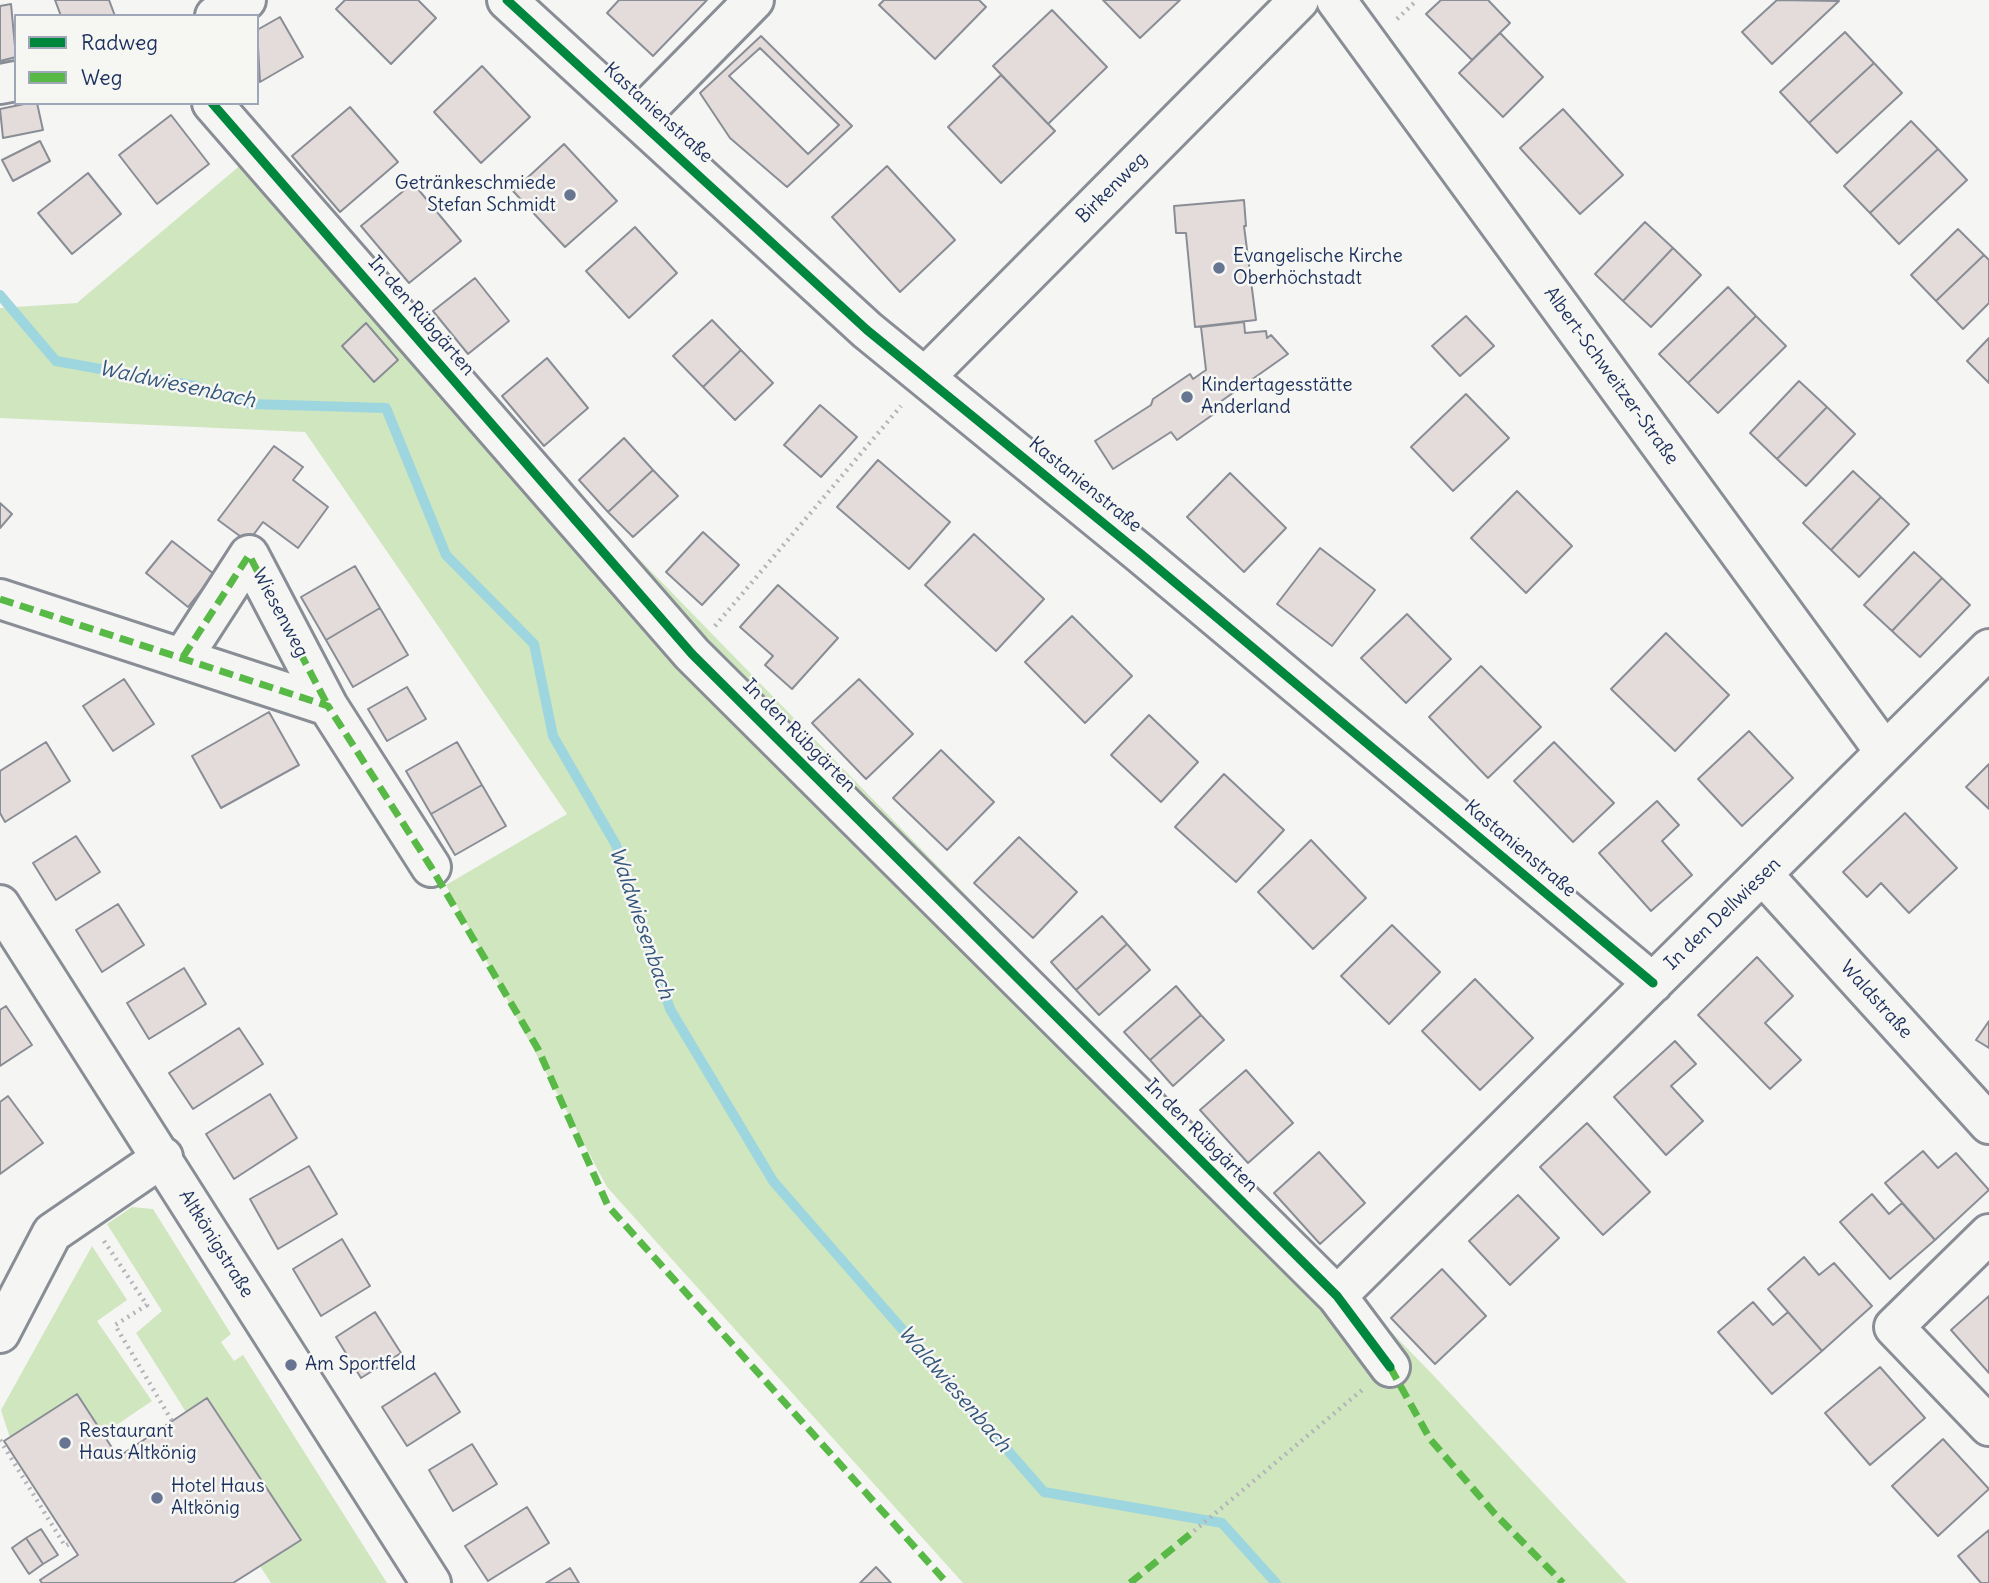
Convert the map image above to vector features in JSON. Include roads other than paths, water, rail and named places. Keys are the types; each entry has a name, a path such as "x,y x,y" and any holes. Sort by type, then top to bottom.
{"street":[{"path":"219,14 246,0"},
{"name":"Kastanienstraße","path":"507,0 867,330 1653,983"},
{"path":"638,118 754,0"},
{"name":"Birkenweg","path":"925,376 1300,0"},
{"name":"Albert-Schweitzer-Straße","path":"1336,0 1885,752"},
{"name":"In den Rübgärten","path":"214,105 692,654 1337,1296 1390,1367"},
{"name":"Wiesenweg","path":"183,657 249,555 328,706 430,867"},
{"path":"0,600 328,706"},
{"name":"In den Dellwiesen","path":"1337,1296 1764,876 1989,649"},
{"name":"Waldstraße","path":"1764,876 1989,1124"},
{"name":"Altkönigstraße","path":"0,905 432,1583"},
{"path":"0,1334 52,1233 163,1157"},
{"path":"1989,1234 1894,1327 1989,1426"}],"waterway":[{"name":"Waldwiesenbach","path":"0,295 56,361 195,386 250,404 386,408 446,555 534,644 553,736 616,845 670,1009 773,1181 1044,1492 1222,1523 1276,1583"}],"place":[{"name":"Getränkeschmiede Stefan Schmidt","path":"570,195"},
{"name":"Evangelische Kirche Oberhöchstadt","path":"1219,268"},
{"name":"Kindertagesstätte Anderland","path":"1187,397"},
{"name":"Am Sportfeld","path":"291,1365"},
{"name":"Restaurant Haus Altkönig","path":"65,1443"},
{"name":"Hotel Haus Altkönig","path":"157,1498"}]}
